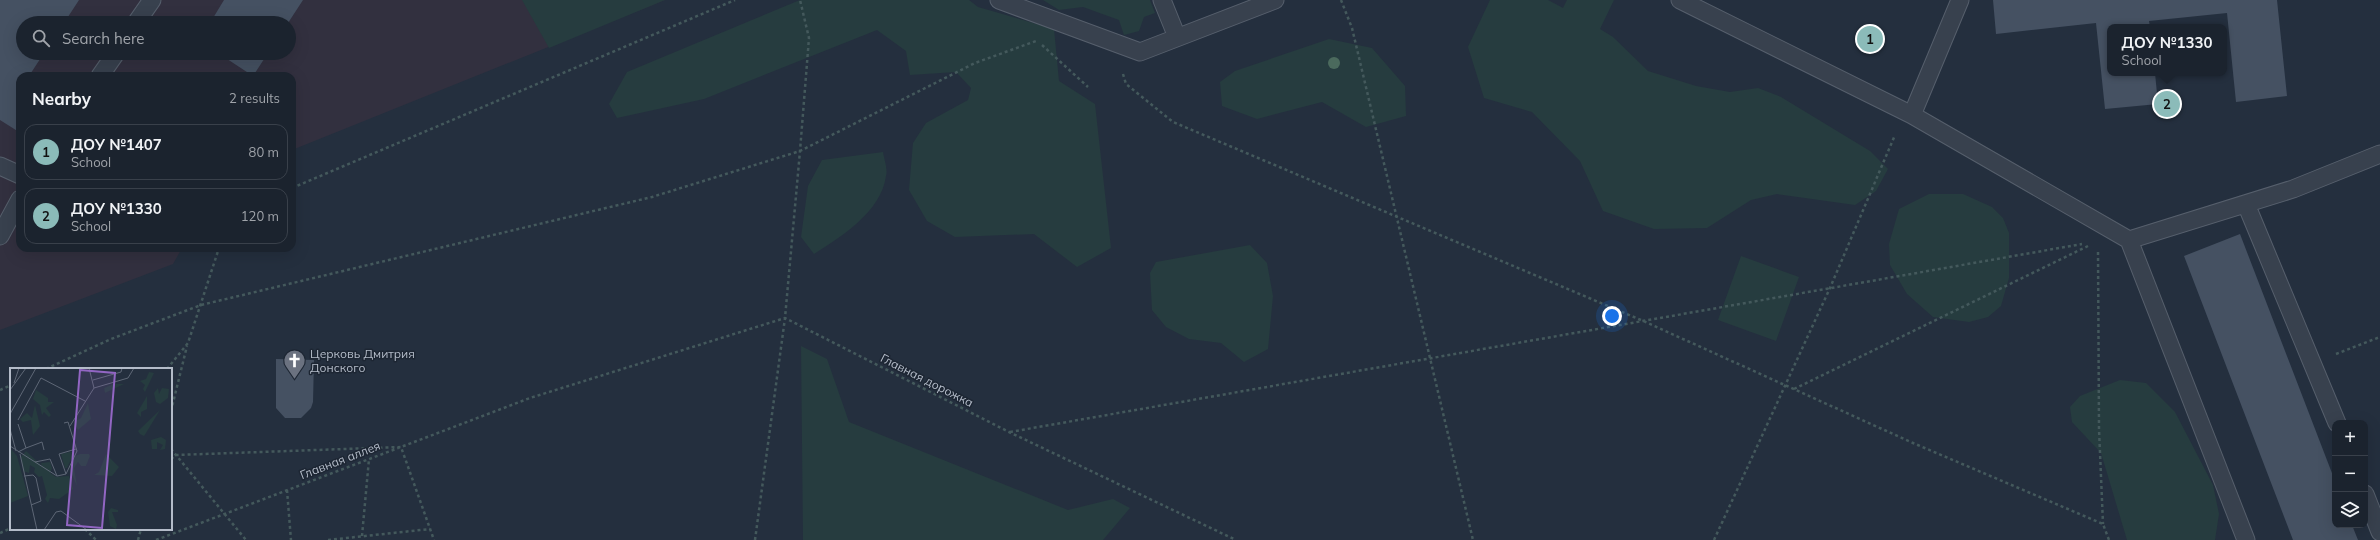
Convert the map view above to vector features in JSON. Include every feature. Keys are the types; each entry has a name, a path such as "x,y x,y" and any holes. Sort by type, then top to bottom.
{"lane":[{"path":"141,16 152,0"},
{"path":"999,0 1140,52 1275,0"},
{"path":"1162,0 1177,38"},
{"path":"1680,0 1909,113 2128,240 2246,540"},
{"path":"1909,113 1960,0"},
{"path":"103,72 111,60"},
{"path":"2128,240 2293,189 2380,154"},
{"path":"0,166 16,173"},
{"path":"2246,204 2336,420"},
{"path":"0,236 16,206"},
{"path":"2368,502 2380,532"}],"path":[{"path":"296,186 735,0"},
{"path":"755,540 785,318 800,151 809,38 800,0"},
{"path":"1341,0 1352,28 1472,540"},
{"path":"1037,14 1037,41 1088,86"},
{"path":"48,368 111,339 201,305 652,197 800,151 975,63 1037,41 1044,41"},
{"path":"1114,43 1126,84 1172,122 1641,320 1913,443 2103,524"},
{"path":"1714,540 1909,113"},
{"path":"1009,432 1641,320 2098,242 2128,240"},
{"path":"1794,390 2098,242"},
{"path":"2098,242 2099,428 2103,524 2109,540"},
{"path":"172,407 188,343 218,252"},
{"name":"Главная аллея","path":"156,540 530,398 785,318"},
{"name":"Главная дорожка","path":"785,318 1009,432 1236,540"},
{"path":"2313,364 2380,337"},
{"path":"168,368 188,343"},
{"path":"0,390 10,385"},
{"path":"172,458 176,455 401,447 434,540"},
{"path":"172,450 246,540"},
{"path":"362,536 369,459"},
{"path":"287,490 291,540"},
{"path":"0,533 10,528"},
{"path":"328,540 430,529"},
{"path":"86,530 96,540"},
{"path":"138,540 141,530"}],"shaded area":[{"path":"0,0 665,0 296,148 296,72 16,72 16,252 180,252 173,264 0,330"}],"green space":[{"path":"522,0 665,0 549,48"},
{"path":"800,0 969,0 978,7 1054,29 1059,81 1095,104 1111,248 1077,267 1034,234 955,237 927,221 909,190 913,143 926,123 968,100 971,88 956,72 910,75 906,51 877,30 704,99 617,118 609,104 627,72"},
{"path":"1043,0 1150,0 1155,13 1144,17 1139,31 1124,35 1119,20 1083,7 1059,10"},
{"path":"1490,0 1548,0 1563,8 1567,0 1614,0 1600,29 1613,37 1648,71 1696,86 1730,92 1758,88 1781,97 1870,151 1888,169 1876,191 1855,205 1777,194 1751,200 1707,228 1654,229 1603,211 1580,161 1532,112 1484,98 1468,47"},
{"path":"1329,39 1372,48 1405,86 1406,116 1366,127 1322,102 1257,119 1222,106 1220,82 1235,71"},
{"path":"883,152 886,173 883,189 877,201 859,222 814,254 801,237 808,186 822,160"},
{"path":"1929,194 1963,194 1992,207 2003,218 2009,233 2009,278 2001,306 1988,317 1969,322 1933,317 1907,294 1890,265 1889,244 1899,209"},
{"path":"1250,245 1267,263 1273,296 1268,349 1244,362 1221,343 1189,339 1166,327 1152,310 1150,273 1156,262"},
{"path":"1741,256 1799,277 1776,341 1718,320"},
{"path":"801,346 827,359 849,422 1068,510 1113,499 1130,508 1103,540 803,540"},
{"path":"2120,380 2146,383 2175,412 2213,485 2219,514 2215,540 2127,540 2101,453 2072,422 2070,407 2080,396"}],"building":[{"path":"0,0 79,0 69,16 16,16 16,60 39,60 32,72 16,72 16,130 0,120"},
{"path":"224,0 303,0 293,16 214,16"},
{"path":"1993,0 2277,0 2287,96 2236,102 2227,13 2149,21 2150,24 2107,24 2107,76 2155,76 2158,104 2105,109 2096,23 1996,34"},
{"path":"229,60 263,60 256,72 247,72"},
{"path":"2240,234 2332,473 2332,528 2353,528 2358,540 2293,540 2184,256"},
{"name":"Церковь Дмитрия Донского","path":"276,359 314,360 313,402 311,408 301,418 285,418 276,408"}],"place":[{"name":"ДОУ №1407","path":"1870,39"},
{"name":"ДОУ №1330","path":"2167,104"},
{"name":"Церковь Дмитрия Донского","path":"294,380"}]}
